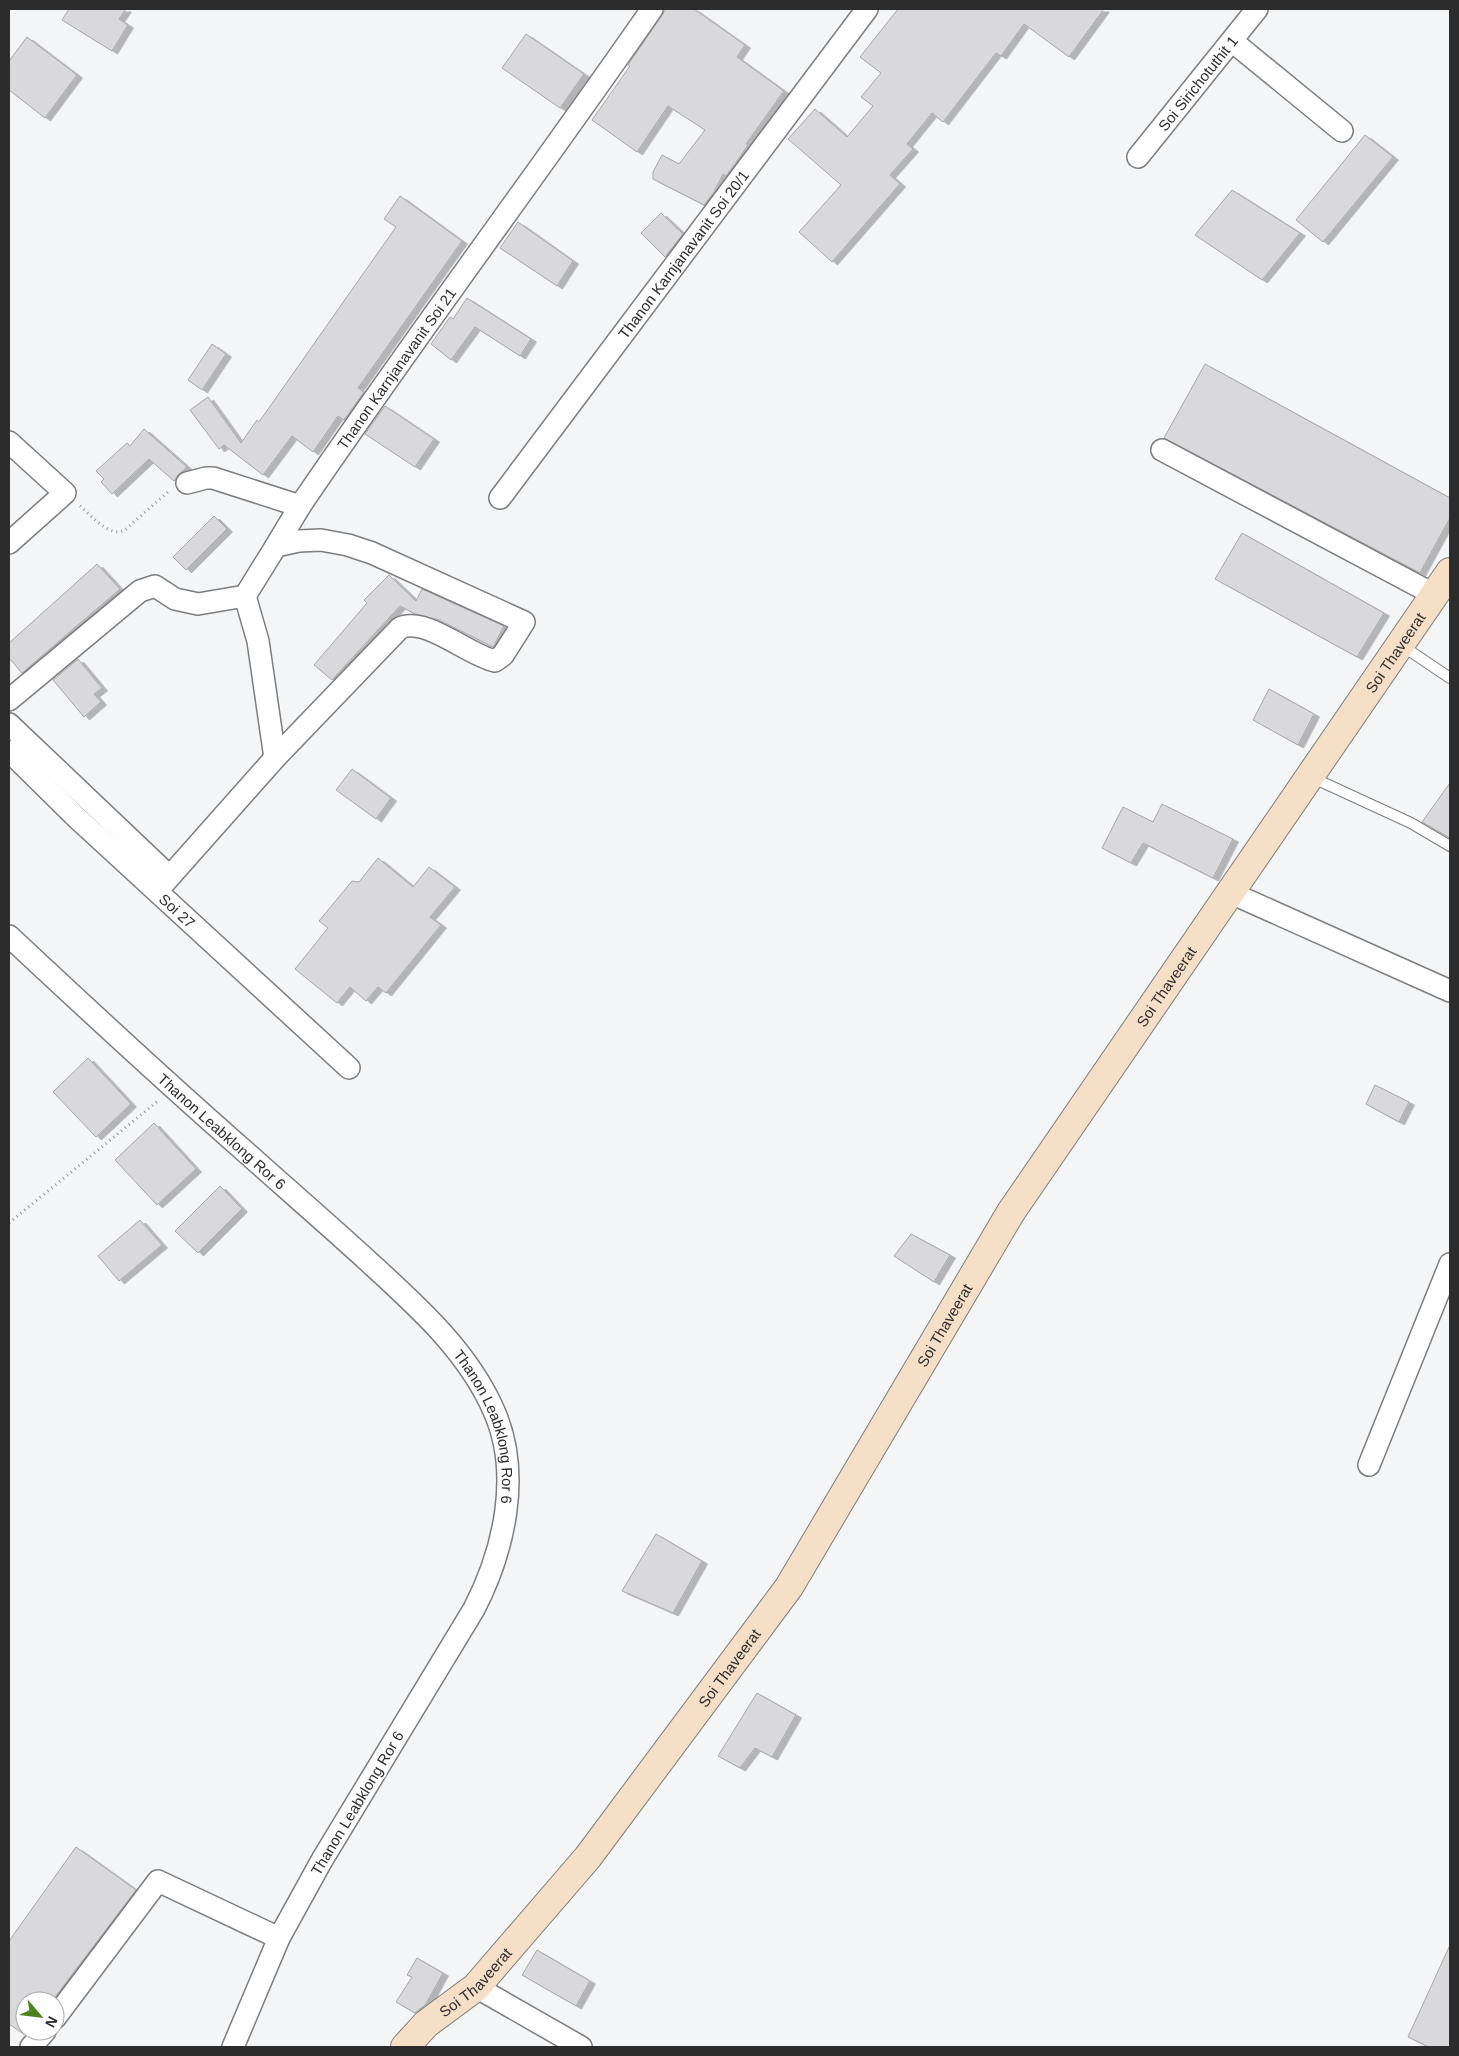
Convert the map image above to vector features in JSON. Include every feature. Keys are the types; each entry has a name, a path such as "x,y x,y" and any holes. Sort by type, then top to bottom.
{"street":[{"name":"Thanon Karnjanavanit Soi 21","path":"245,596 300,506 379,390 564,135 652,9"},
{"name":"Thanon Karnjanavanit Soi 20/1","path":"500,498 867,9"},
{"name":"Soi Sirichotuthit 1","path":"1138,157 1258,9"},
{"path":"1232,41 1342,131"},
{"path":"9,442 65,493 9,543"},
{"path":"1162,450 1435,595"},
{"path":"187,483 213,478 300,506"},
{"path":"9,724 163,883 275,758 400,628 410,625 425,628 495,661 503,655 524,622 372,553 348,545 321,540 298,541 276,546"},
{"name":"Soi Thaveerat","path":"404,2047 426,2024 476,1987 588,1857 789,1587 1011,1212 1450,572"},
{"path":"9,700 140,591 148,587 155,586 175,599 198,604 245,596 258,641 275,758"},
{"name":"Soi 27","path":"9,751 77,818 163,883 349,1068"},
{"path":"1231,893 1450,991"},
{"name":"Thanon Leabklong Ror 6","path":"9,936 173,1088 390,1281 455,1347 477,1378 495,1413 506,1461 507,1501 498,1545 486,1586 474,1609 322,1860 279,1938 233,2047"},
{"path":"1369,1465 1450,1264"},
{"path":"65,2005 158,1881 279,1938"},
{"path":"476,1987 581,2047"}],"lane":[{"path":"1401,645 1450,678"},
{"path":"1311,777 1411,823 1450,846"}],"path":[{"path":"65,493 111,531 118,533 126,530 171,489 187,483"},
{"path":"9,1223 173,1088"}],"building":[{"path":"69,9 126,9 119,19 128,25 112,51 62,20"},
{"path":"666,9 694,9 745,45 737,57 784,91 746,144 748,145 726,176 723,174 714,192 704,205 653,179 653,172 662,155 679,164 705,130 668,106 637,152 592,120 630,66 628,65"},
{"path":"898,9 1104,9 1069,57 1024,24 1001,56 996,53 943,122 932,113 907,144 913,149 890,175 900,184 832,262 799,232 841,185 788,139 815,109 847,137 873,106 861,97 881,73 860,57"},
{"path":"526,34 584,74 560,108 502,68"},
{"path":"27,37 77,75 45,118 9,90 9,61"},
{"path":"1365,135 1393,157 1323,242 1296,220"},
{"path":"1232,190 1300,233 1262,280 1195,235"},
{"path":"400,196 462,241 358,388 364,392 344,420 338,416 313,452 292,436 263,475 224,445 219,449 190,410 208,397 241,443 257,420 259,422 396,227 384,219"},
{"path":"661,213 683,234 665,257 641,233"},
{"path":"518,222 573,261 557,286 500,248"},
{"path":"467,298 531,339 520,356 475,327 451,360 431,344 450,317 453,319"},
{"path":"212,344 226,354 202,390 188,380"},
{"path":"1205,364 1450,498 1450,518 1420,573 1164,438"},
{"path":"385,406 434,439 415,467 365,434"},
{"path":"144,429 187,467 174,481 149,459 112,494 101,482 104,479 96,471 127,443 130,446"},
{"path":"214,516 227,529 186,570 173,557"},
{"path":"1242,533 1384,613 1357,657 1215,579"},
{"path":"97,564 120,589 22,673 9,658 9,643"},
{"path":"389,575 416,601 422,589 504,626 493,647 439,620 415,614 400,606 332,680 314,665 367,603 364,600"},
{"path":"78,659 102,688 94,694 101,702 84,717 53,680"},
{"path":"1269,689 1314,714 1298,745 1253,720"},
{"path":"352,769 391,798 376,819 336,790"},
{"path":"1450,783 1450,838 1422,822"},
{"path":"1162,804 1233,839 1213,878 1143,843 1131,863 1102,848 1123,807 1153,822"},
{"path":"378,858 413,887 429,867 455,887 430,917 441,925 386,993 378,987 366,1001 350,987 337,1003 295,969 328,928 319,921 352,881 359,882"},
{"path":"88,1058 131,1104 96,1137 53,1092"},
{"path":"1375,1085 1409,1102 1399,1122 1366,1104"},
{"path":"154,1123 196,1169 157,1205 115,1160"},
{"path":"220,1186 242,1209 198,1253 175,1231"},
{"path":"140,1220 162,1245 119,1281 98,1256"},
{"path":"911,1234 950,1255 934,1282 894,1256"},
{"path":"656,1534 702,1561 673,1613 622,1591"},
{"path":"757,1693 796,1715 772,1757 755,1748 740,1768 718,1756"},
{"path":"76,1847 136,1890 60,1991 15,1991 15,2028 9,2024 9,1941"},
{"path":"1450,1945 1450,2047 1429,2047 1408,2037"},
{"path":"537,1950 590,1981 576,2006 522,1975"},
{"path":"417,1958 443,1973 426,2004 415,2013 396,2002 412,1977 407,1975"}]}
